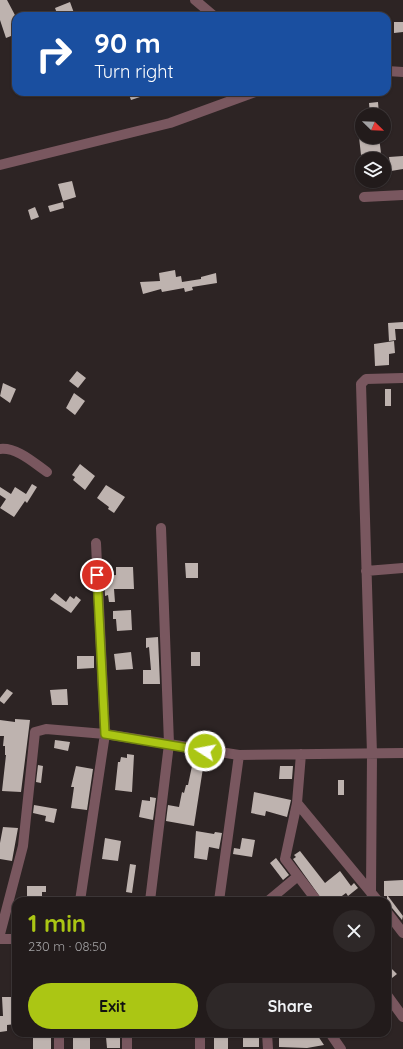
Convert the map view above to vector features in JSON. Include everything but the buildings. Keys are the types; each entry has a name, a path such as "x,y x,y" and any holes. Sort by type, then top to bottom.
{"street":[{"path":"195,0 209,12"},
{"path":"391,71 403,72"},
{"path":"0,166 170,123 244,96"},
{"path":"364,197 403,195"},
{"path":"371,892 372,754 362,384 366,379 403,378"},
{"path":"0,449 5,449 25,456 47,472"},
{"path":"150,897 169,744 162,528"},
{"path":"81,897 105,734 96,543"},
{"path":"366,571 403,568"},
{"path":"0,934 2,920 23,846 35,732 46,729 105,734 239,755 403,753"},
{"path":"301,754 297,803 285,859 313,897"},
{"path":"220,897 239,755"},
{"path":"297,803 375,897"},
{"path":"273,897 298,876"},
{"path":"391,917 403,932"},
{"path":"0,939 12,939"},
{"path":"391,1000 403,1016"},
{"path":"59,1037 59,1049"},
{"path":"127,1037 127,1049"},
{"path":"200,1037 200,1049"},
{"path":"267,1037 268,1049"},
{"path":"333,1037 342,1049"}],"route":[{"path":"97,575 105,734 205,751"}]}
